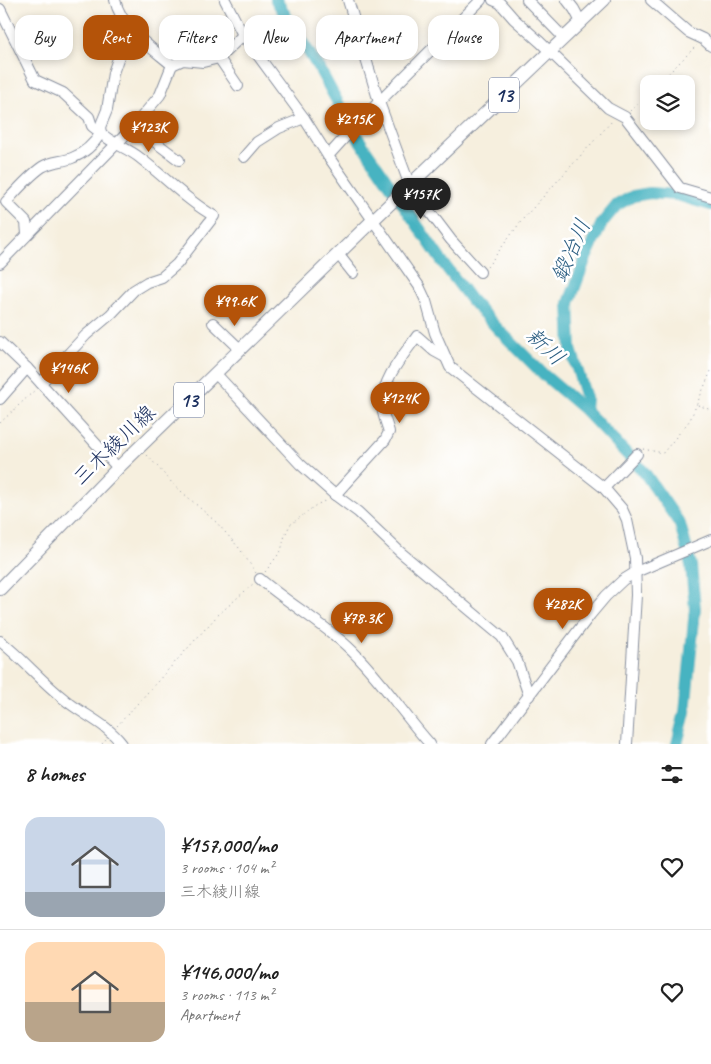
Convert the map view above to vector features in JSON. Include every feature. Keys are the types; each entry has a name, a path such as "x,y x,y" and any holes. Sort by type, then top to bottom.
{"main road":[{"name":"三木綾川線","path":"0,589 118,468 240,349 604,0"}],"street":[{"path":"115,0 122,15"},
{"path":"225,0 243,35 376,217 419,286 426,301 435,333 450,367 604,488 622,509 628,520 636,572 636,595 627,744"},
{"path":"348,0 407,188 480,272"},
{"path":"330,153 482,0"},
{"path":"493,0 500,3 514,19 608,108 621,116 680,188 711,197"},
{"path":"567,0 574,8 581,22"},
{"path":"651,0 688,32 707,42"},
{"path":"530,1 564,38"},
{"path":"0,10 35,80 63,93 84,112 92,126 108,140 139,156 202,209 214,216 177,264 162,277 147,282 134,290 111,314 86,335 41,383"},
{"path":"234,44 243,35"},
{"path":"149,45 172,65"},
{"path":"27,234 26,222 6,202 20,186 42,167 51,162 72,158 95,143 107,110 113,73 118,60"},
{"path":"0,263 118,145 160,96 172,65 183,60 203,62 211,60"},
{"path":"220,60 238,86"},
{"path":"244,157 257,142 279,128 304,118"},
{"path":"134,126 179,160"},
{"path":"338,254 353,273"},
{"path":"213,323 240,349"},
{"path":"335,495 386,440 389,432 382,406 385,389 392,371 417,336 434,351 445,357"},
{"path":"0,342 27,368 118,468"},
{"path":"0,399 27,368"},
{"path":"216,374 300,464 335,495 358,512 398,551 502,637 517,660 529,696"},
{"path":"604,488 636,454"},
{"path":"492,744 606,596 623,580 636,572 708,542"},
{"path":"260,579 347,646 361,660 430,744"},
{"path":"0,641 17,654 37,676 66,701 112,732 122,744"}],"path":[{"path":"668,75 707,42"},
{"path":"480,272 485,269 522,220 621,116 640,100"},
{"path":"636,454 644,448 663,453 690,420 711,371"},
{"path":"0,423 41,383"},
{"path":"697,405 711,410"},
{"path":"140,447 173,484 217,523 240,550 260,579"},
{"path":"112,732 217,616 234,599 260,579 281,551 285,535 290,526 316,505 335,495"}],"waterway":[{"name":"新川","path":"276,0 320,70 354,132 443,263 471,300 544,375 585,410 644,472 680,524 691,565 695,609 685,712 677,744"},
{"name":"鍛冶川","path":"585,410 586,398 571,349 569,303 585,260 602,223 617,205 633,196 650,193 677,195 711,205"}]}
